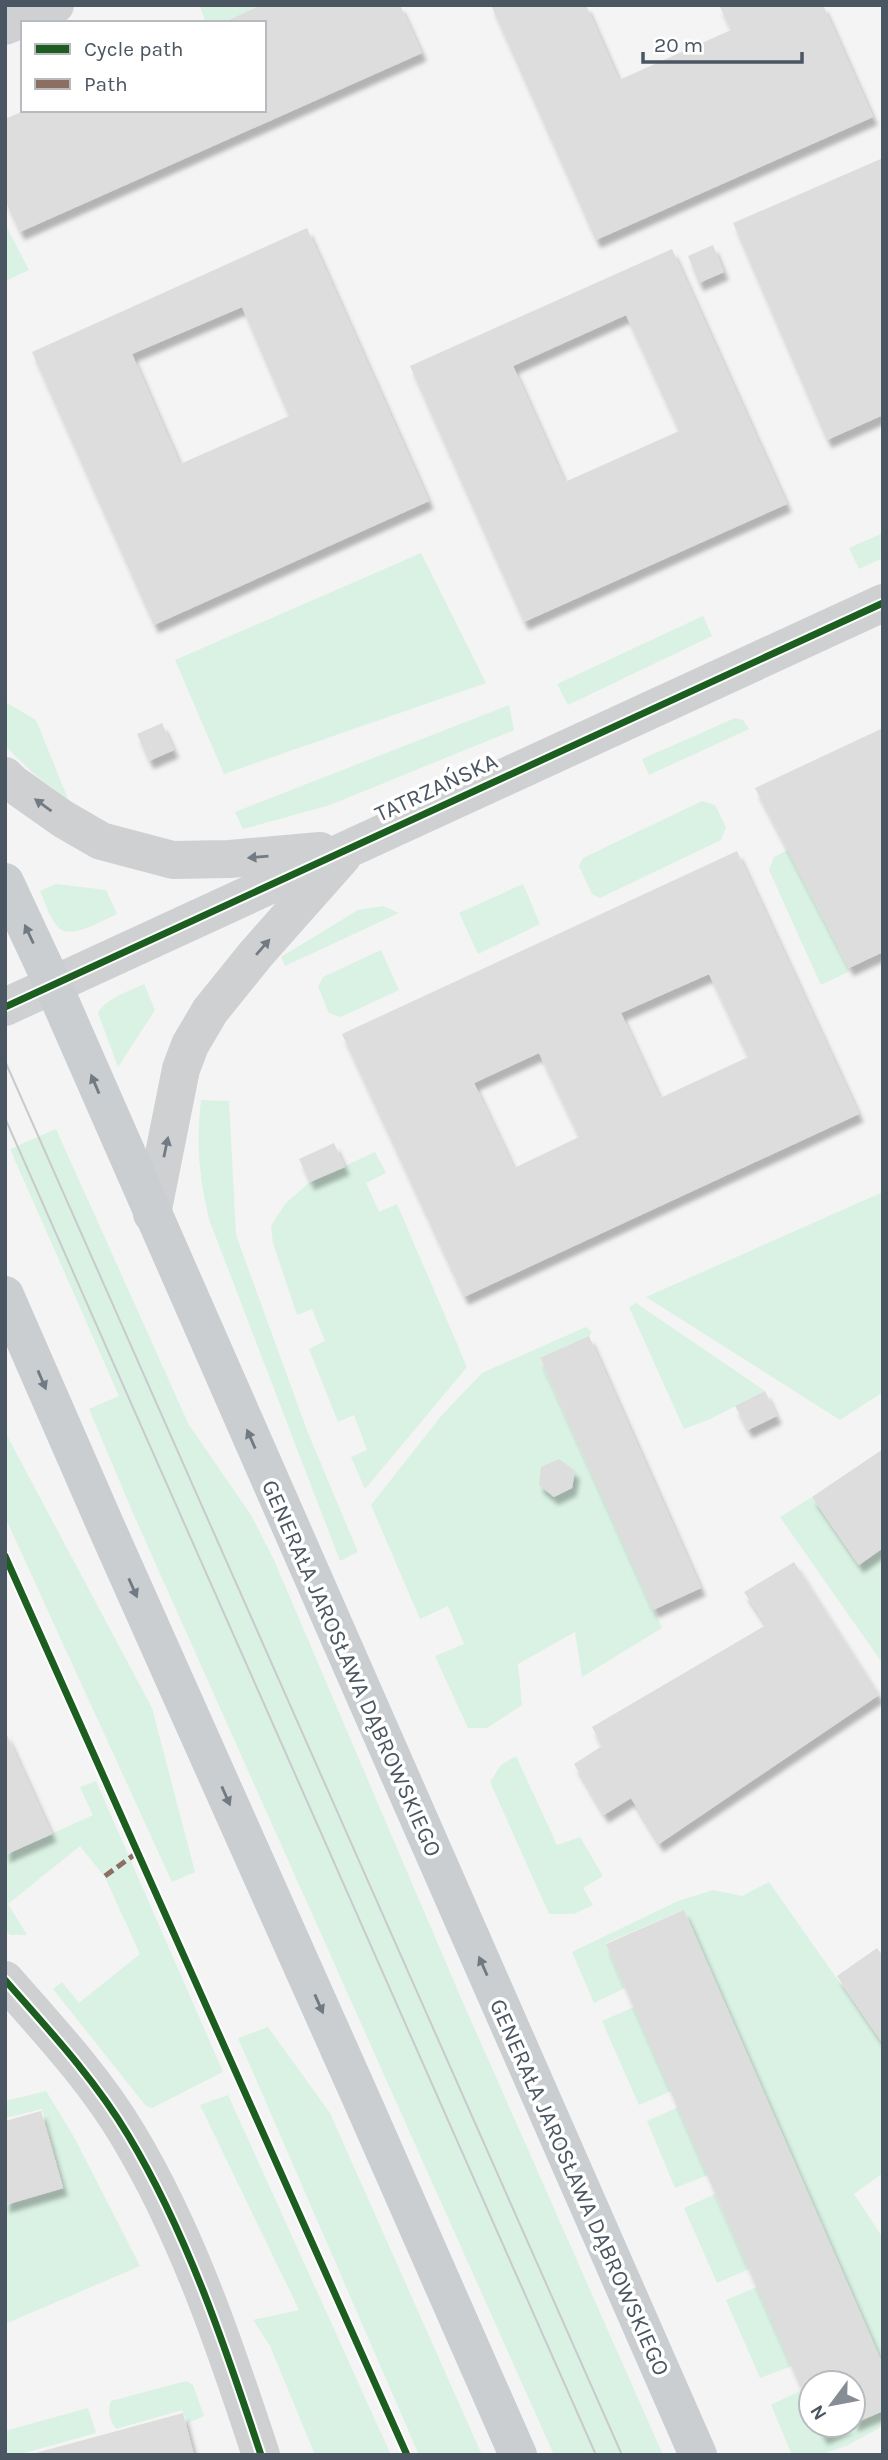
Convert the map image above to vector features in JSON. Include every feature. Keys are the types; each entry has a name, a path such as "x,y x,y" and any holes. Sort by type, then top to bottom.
{"main road":[{"name":"GENERAŁA JAROSŁAWA DĄBROWSKIEGO","path":"5,882 53,985 698,2455"},
{"path":"5,1295 13,1324 108,1531 518,2455"}],"street":[{"path":"5,26 55,5"},
{"name":"TATRZAŃSKA","path":"5,1007 883,603"},
{"path":"5,776 63,820 101,841 173,860 230,859 350,848"},
{"path":"152,1214 181,1069 190,1045 218,1002 350,848"},
{"path":"5,1980 93,2082 128,2134 181,2239 261,2455"}],"green space":[{"path":"199,5 261,5 226,21 205,21"},
{"path":"5,224 29,270 5,281"},
{"path":"883,533 883,558 859,569 849,548"},
{"path":"421,553 486,683 224,774 175,660"},
{"path":"703,616 712,636 568,705 557,684"},
{"path":"5,702 36,720 68,799 35,775 5,746"},
{"path":"509,705 514,730 330,805 243,829 235,812"},
{"path":"735,718 743,720 749,729 649,775 642,759"},
{"path":"702,801 715,805 726,827 721,840 600,898 592,894 579,866 583,858"},
{"path":"788,850 850,971 821,985 769,870 774,857"},
{"path":"56,884 106,890 117,914 77,931 62,930 52,918 40,891"},
{"path":"523,884 540,924 478,954 459,913"},
{"path":"383,906 399,913 285,966 281,957 358,910"},
{"path":"381,950 399,990 341,1017 329,1013 318,987 323,977"},
{"path":"144,984 155,1010 118,1067 98,1013 112,999"},
{"path":"201,1100 229,1101 236,1235 308,1433 358,1552 340,1561 210,1222 200,1161"},
{"path":"56,1129 189,1425 251,1515 274,1560 461,1998 663,2455 554,2455 136,1520 89,1409 119,1396 10,1149"},
{"path":"375,1152 386,1173 366,1183 379,1212 397,1204 467,1367 365,1489 351,1457 367,1450 354,1415 338,1422 309,1349 325,1341 312,1309 297,1315 273,1243 271,1226 285,1204 310,1182"},
{"path":"883,1192 883,1392 840,1420 646,1297"},
{"path":"636,1303 765,1391 684,1429 629,1307"},
{"path":"586,1327 592,1332 589,1336 540,1359 662,1628 582,1677 575,1632 518,1664 522,1705 487,1728 468,1728 435,1656 464,1644 448,1606 420,1619 371,1505 442,1415 482,1373"},
{"path":"5,1432 152,1708 195,1872 172,1882 5,1517"},
{"path":"812,1497 858,1565 883,1548 883,1664 780,1517"},
{"path":"516,1756 557,1845 580,1837 603,1876 583,1888 593,1905 574,1914 549,1914 490,1782 501,1765"},
{"path":"96,1781 223,2072 152,2108 146,2106 53,1989 62,1982 79,2003 140,1954 105,1877 80,1846 8,1904 27,1935 10,1935 5,1929 5,1855 93,1815 80,1787"},
{"path":"769,1882 883,2044 883,2173 854,2194 883,2238 883,2365 684,1910 606,1943 625,1988 594,2003 572,1952 678,1901 713,1890 742,1896"},
{"path":"634,2007 671,2091 639,2105 602,2021"},
{"path":"268,2027 330,2113 482,2455 419,2455 238,2038"},
{"path":"46,2091 74,2137 140,2266 5,2324 5,2206 64,2189 42,2109 5,2118 5,2101"},
{"path":"228,2095 391,2455 315,2455 270,2346 253,2320 299,2310 200,2105"},
{"path":"678,2107 708,2175 675,2188 647,2121"},
{"path":"715,2194 749,2269 717,2283 684,2208"},
{"path":"757,2287 792,2366 760,2378 726,2300"},
{"path":"186,2381 193,2385 204,2416 188,2423 182,2410 116,2429 114,2426 109,2412 111,2401"},
{"path":"797,2392 797,2439 859,2439 820,2455 792,2455 771,2405"},
{"path":"88,2408 96,2433 17,2455 5,2455 5,2431"},
{"path":"883,2411 883,2426 867,2435 867,2418"}],"building":[{"path":"261,5 400,5 422,53 20,232 5,200 5,119 21,112 266,112 266,21 226,21"},
{"path":"491,5 586,5 619,80 731,30 719,5 823,5 873,117 596,240"},
{"path":"883,158 883,415 827,440 733,223"},
{"path":"307,228 429,501 154,625 32,352","holes":["242,307 289,416 180,464 132,354"]},
{"path":"713,245 724,272 699,283 688,256"},
{"path":"672,249 787,504 524,622 410,366","holes":["626,315 679,431 565,482 513,366"]},
{"path":"162,723 174,750 149,761 137,734"},
{"path":"883,728 883,952 849,968 755,788"},
{"path":"737,851 859,1114 464,1297 342,1034","holes":["709,974 748,1057 660,1098 621,1013","539,1053 579,1137 514,1168 474,1083"]},
{"path":"334,1143 345,1167 310,1182 299,1159"},
{"path":"589,1336 701,1588 653,1610 540,1358"},
{"path":"765,1391 777,1416 748,1430 735,1406"},
{"path":"883,1449 883,1548 859,1565 812,1497"},
{"path":"559,1459 575,1471 572,1488 554,1497 539,1485 541,1467"},
{"path":"794,1562 879,1695 659,1844 631,1798 604,1815 574,1764 602,1746 592,1727 766,1625 744,1592"},
{"path":"5,1731 52,1834 5,1855"},
{"path":"684,1910 883,2365 883,2411 867,2418 867,2369 797,2369 797,2379 606,1944"},
{"path":"877,1948 883,1956 883,2044 837,1976"},
{"path":"41,2111 63,2188 5,2205 5,2121"},
{"path":"183,2413 194,2455 32,2455 32,2454"}],"tram line":[{"path":"5,1061 622,2455"},
{"path":"5,1118 596,2455"}],"marked path":[{"path":"105,1876 138,1852"}],"cycle path":[{"path":"5,1007 883,603"},
{"path":"5,1556 407,2455"},
{"path":"5,1980 70,2054 115,2114 149,2172 203,2291 261,2455"}]}
